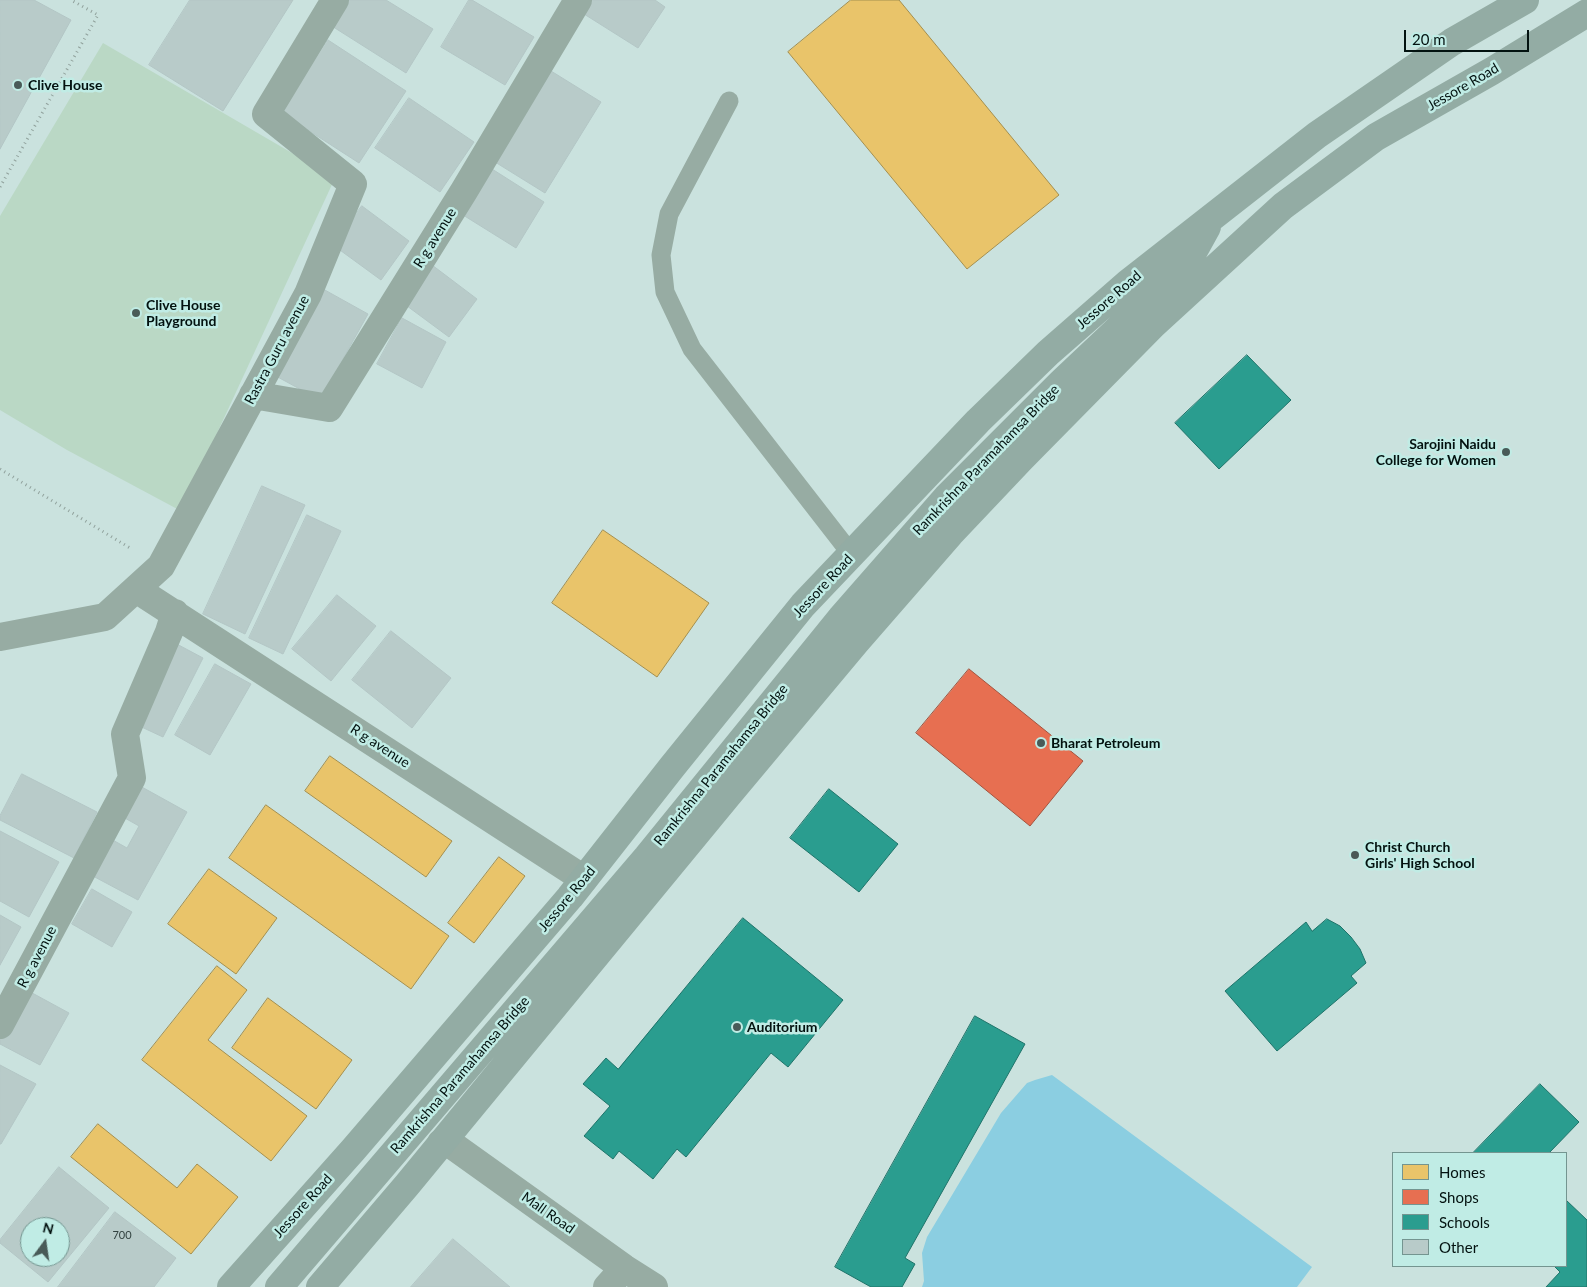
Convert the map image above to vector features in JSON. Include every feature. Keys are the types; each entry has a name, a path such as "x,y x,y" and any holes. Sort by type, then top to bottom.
{"main road":[{"name":"Jessore Road","path":"231,1287 353,1150 584,879 803,605 978,422 1048,353 1128,283 1212,216 1317,135 1452,42 1525,0"},
{"name":"Jessore Road","path":"1248,237 1283,206 1376,138 1587,13"},
{"path":"1317,135 1340,164"},
{"path":"1186,265 1212,216"},
{"path":"1186,265 1248,237"},
{"path":"320,1287 856,642 950,534 1021,459 1154,325 1248,237"},
{"name":"Ramkrishna Paramahamsa Bridge","path":"279,1287 646,857 841,618 947,497 1062,382 1186,265"}],"street":[{"name":"Rastra Guru avenue","path":"0,637 105,617 161,566 308,294 353,184 266,114 336,0"},
{"name":"R g avenue","path":"253,395 330,408 464,191 578,0"},
{"name":"R g avenue","path":"136,589 584,879"},
{"name":"R g avenue","path":"0,1025 132,778 125,734 175,614"},
{"name":"Mall Road","path":"441,1143 452,1145 616,1277 654,1287"}],"lane":[{"path":"729,101 669,214 661,255 665,292 692,349 852,555"}],"path":[{"path":"0,187 98,15 71,0"},
{"path":"0,469 161,566"}],"green space":[{"name":"Clive House Playground","path":"103,43 335,178 181,511 67,450 0,410 0,216"}],"water":[{"path":"1052,1075 1312,1267 1297,1287 922,1287 924,1281 922,1253 927,1237 1001,1113 1027,1083"}],"building: Homes":[{"path":"851,0 899,0 1059,195 967,269 788,52"},
{"path":"603,530 709,603 657,677 552,603"},
{"path":"330,756 452,841 426,877 305,791"},
{"path":"266,805 449,936 411,989 229,858"},
{"path":"499,857 525,876 474,943 448,923"},
{"path":"209,869 277,918 236,974 168,924"},
{"path":"217,966 247,990 208,1040 307,1116 271,1161 142,1060"},
{"path":"268,998 352,1060 316,1109 232,1048"},
{"path":"98,1124 177,1188 197,1164 238,1197 191,1254 71,1157"}],"building: Shops":[{"path":"969,669 1083,761 1030,826 916,733"}],"building: Schools":[{"path":"1247,355 1291,400 1219,469 1175,423"},
{"path":"829,789 898,844 859,892 790,838"},
{"name":"Auditorium","path":"743,918 843,1000 788,1067 771,1053 686,1157 677,1149 653,1179 619,1151 613,1159 584,1136 610,1106 583,1084 606,1058 618,1069"},
{"path":"1327,919 1340,926 1351,937 1360,949 1366,963 1351,976 1357,983 1277,1051 1225,991 1306,922 1312,931"},
{"path":"975,1016 1025,1044 905,1258 915,1264 902,1287 871,1287 835,1267"},
{"path":"1540,1084 1579,1122 1550,1152 1474,1152"},
{"path":"1567,1201 1587,1220 1587,1287 1546,1287 1560,1272 1555,1267 1567,1267"}],"building: Other":[{"name":"Clive House","path":"0,0 34,0 71,20 0,149"},
{"path":"190,0 293,0 223,111 149,65"},
{"path":"342,0 386,0 433,29 406,73 327,23"},
{"path":"469,0 534,37 505,85 441,47"},
{"path":"593,0 655,0 665,7 638,48 584,14"},
{"path":"328,40 406,91 359,163 280,112"},
{"path":"551,71 601,102 545,193 495,162"},
{"path":"409,98 474,142 440,192 375,148"},
{"path":"492,169 544,202 516,248 463,215"},
{"path":"362,206 409,241 381,280 333,245"},
{"path":"432,265 477,299 449,337 403,303"},
{"path":"323,289 368,314 320,400 274,375"},
{"path":"402,318 446,342 422,388 377,364"},
{"path":"262,486 305,505 245,634 203,614"},
{"path":"307,515 341,531 283,654 249,638"},
{"path":"337,595 376,626 331,681 292,649"},
{"path":"391,631 451,678 412,728 352,680"},
{"path":"173,642 203,658 163,737 133,723"},
{"path":"215,664 251,684 210,755 175,735"},
{"path":"22,774 97,812 74,858 0,820 0,816"},
{"path":"140,786 187,812 138,900 91,875 111,839 127,848 139,826 123,817"},
{"path":"0,831 59,862 29,917 0,901"},
{"path":"92,889 132,912 112,947 72,924"},
{"path":"0,915 21,927 0,965"},
{"path":"23,988 69,1013 40,1065 0,1044 0,1029"},
{"path":"0,1065 36,1084 1,1144 0,1144"},
{"path":"59,1167 109,1208 70,1255 70,1217 20,1217 20,1259 0,1243 0,1240"},
{"path":"115,1212 176,1258 154,1287 58,1287"},
{"path":"453,1239 510,1287 411,1287"},
{"path":"30,1267 60,1267 48,1282"}],"place":[{"name":"Clive House","path":"18,85"},
{"name":"Clive House Playground","path":"136,313"},
{"name":"Sarojini Naidu College for Women","path":"1506,452"},
{"name":"Bharat Petroleum","path":"1041,743"},
{"name":"Christ Church Girls' High School","path":"1355,855"},
{"name":"Auditorium","path":"737,1027"}]}
